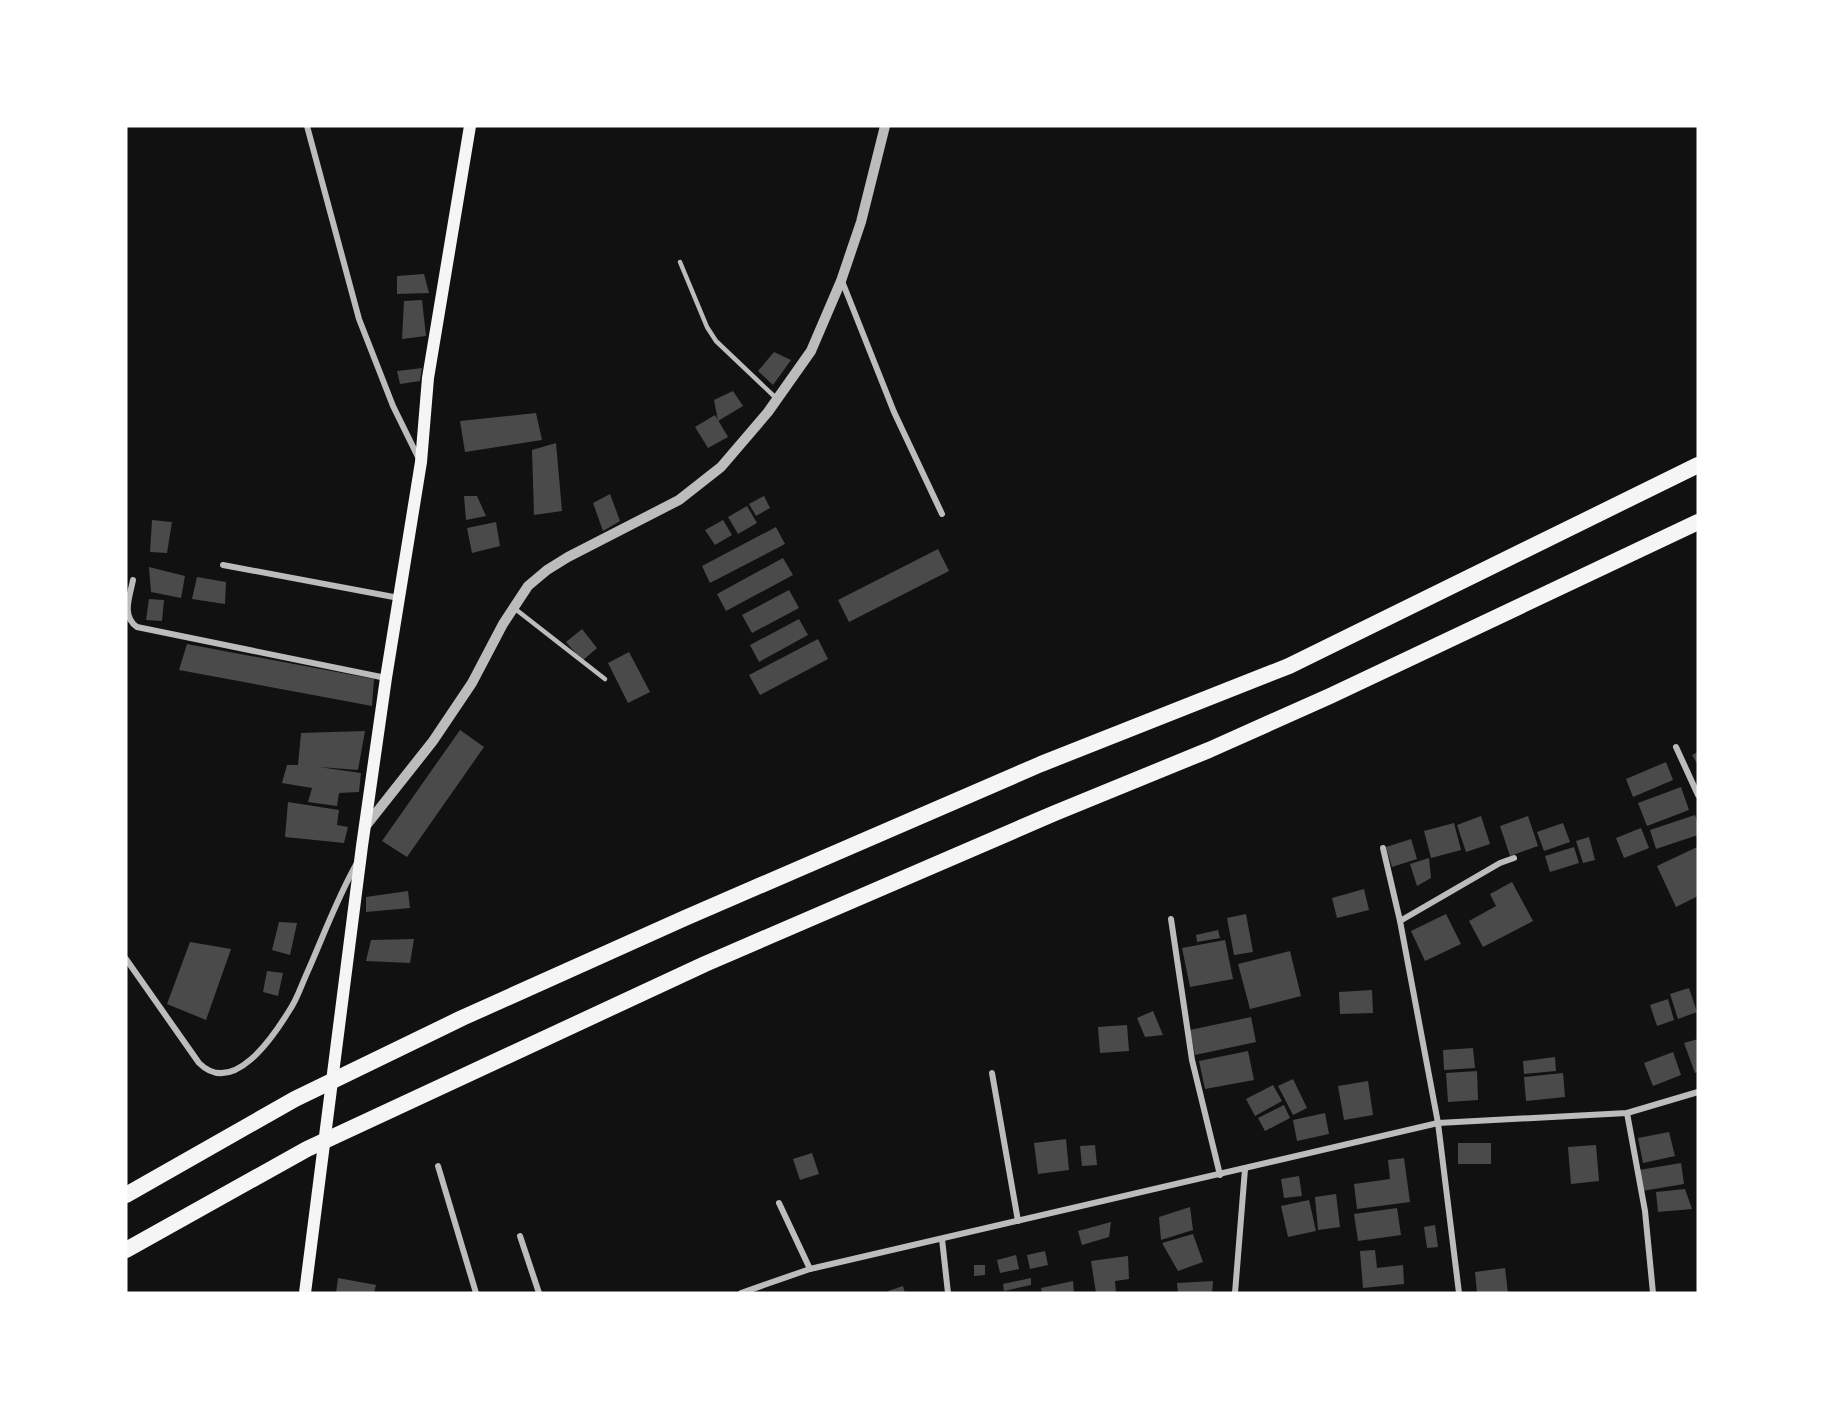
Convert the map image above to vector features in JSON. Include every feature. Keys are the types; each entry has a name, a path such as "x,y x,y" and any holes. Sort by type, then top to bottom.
{"highway":[{"path":"126,1195 295,1099 462,1018 685,918 1041,764 1289,666 1698,465"},
{"path":"126,1250 307,1149 705,964 1044,817 1209,750 1330,696 1698,522"}],"main road":[{"path":"305,1293 360,857 421,462 428,378 470,126"}],"street":[{"path":"307,126 359,319 393,406 421,462"},
{"path":"365,827 433,741 472,683 503,624 528,586 547,570 568,557 679,500 721,467 777,399 811,351 841,281 861,222 885,126"},
{"path":"841,281 894,412 942,514"},
{"path":"223,565 399,598"},
{"path":"133,580 127,614 131,623 137,627 386,678"},
{"path":"1676,747 1698,795"},
{"path":"1383,848 1400,921 1437,1123 1459,1293"},
{"path":"126,959 199,1063 205,1069 222,1073 235,1071 257,1054 291,1010 360,857"},
{"path":"1400,921 1500,863 1514,858"},
{"path":"1171,919 1192,1059 1220,1174"},
{"path":"992,1073 1018,1221"},
{"path":"741,1293 810,1269 1437,1123 1628,1113 1698,1092"},
{"path":"1628,1113 1644,1211 1653,1293"},
{"path":"438,1166 477,1293"},
{"path":"1235,1293 1245,1169"},
{"path":"779,1203 810,1269"},
{"path":"520,1236 539,1293"},
{"path":"942,1239 948,1293"}],"lane":[{"path":"680,262 707,327 716,340 777,399"},
{"path":"514,608 605,679"}],"building":[{"path":"424,274 429,293 397,294 397,276"},
{"path":"422,300 426,336 402,339 404,301"},
{"path":"774,352 791,360 773,385 758,371"},
{"path":"422,368 420,381 400,384 397,371"},
{"path":"733,391 743,406 718,421 714,400"},
{"path":"536,413 542,440 465,452 460,421"},
{"path":"715,415 728,437 708,448 695,427"},
{"path":"556,443 562,511 534,515 532,450"},
{"path":"610,494 620,521 603,531 593,503"},
{"path":"464,496 477,496 486,516 466,520"},
{"path":"764,496 770,508 756,516 749,504"},
{"path":"747,506 757,523 738,534 728,517"},
{"path":"152,520 172,522 167,553 150,552"},
{"path":"723,520 732,535 715,545 705,530"},
{"path":"496,522 500,546 472,553 467,528"},
{"path":"776,527 785,544 710,583 702,566"},
{"path":"938,549 949,571 849,622 838,600"},
{"path":"783,558 793,575 726,611 717,594"},
{"path":"149,567 185,576 181,598 151,592"},
{"path":"197,577 226,582 225,604 192,599"},
{"path":"789,590 799,608 752,633 742,615"},
{"path":"149,599 164,600 162,621 146,620"},
{"path":"799,619 808,635 759,662 750,645"},
{"path":"582,629 597,648 582,661 566,642"},
{"path":"818,639 828,659 760,695 749,675"},
{"path":"187,644 374,679 372,706 179,670"},
{"path":"629,652 650,692 628,703 608,663"},
{"path":"460,730 484,747 407,857 382,841"},
{"path":"365,731 358,770 319,767 361,773 359,792 339,793 337,806 308,802 312,788 282,783 287,765 298,765 301,733"},
{"path":"1698,752 1698,765 1692,755"},
{"path":"1666,762 1673,780 1633,797 1626,779"},
{"path":"1681,787 1689,810 1647,826 1638,803"},
{"path":"288,802 339,810 337,825 348,827 344,843 285,837"},
{"path":"1695,815 1698,835 1656,849 1650,830"},
{"path":"1481,816 1490,844 1466,852 1457,825"},
{"path":"1528,816 1538,846 1510,856 1500,826"},
{"path":"1454,823 1461,850 1431,858 1424,831"},
{"path":"1563,823 1570,842 1544,851 1537,832"},
{"path":"1641,828 1649,848 1624,858 1616,838"},
{"path":"1589,837 1595,860 1583,863 1576,841"},
{"path":"1411,839 1417,859 1392,867 1386,847"},
{"path":"1574,847 1579,863 1550,872 1545,856"},
{"path":"1697,847 1698,896 1676,907 1657,866"},
{"path":"1429,858 1431,878 1417,886 1410,864"},
{"path":"1512,882 1533,921 1483,947 1469,921 1496,906 1490,894"},
{"path":"1364,889 1369,910 1337,918 1332,898"},
{"path":"408,891 410,908 366,912 366,897"},
{"path":"1246,914 1253,952 1234,955 1227,918"},
{"path":"1446,914 1461,944 1425,961 1411,931"},
{"path":"279,922 297,923 290,955 272,950"},
{"path":"1218,930 1220,938 1197,942 1196,935"},
{"path":"414,939 410,963 366,961 371,940"},
{"path":"1225,940 1233,979 1190,987 1182,948"},
{"path":"190,942 231,949 206,1020 167,1004"},
{"path":"1290,951 1301,996 1250,1009 1238,964"},
{"path":"267,971 283,973 278,996 263,992"},
{"path":"1689,988 1697,1012 1678,1019 1670,994"},
{"path":"1372,990 1373,1013 1340,1014 1339,992"},
{"path":"1668,999 1674,1020 1657,1026 1650,1005"},
{"path":"1153,1011 1163,1035 1145,1037 1137,1018"},
{"path":"1251,1017 1256,1042 1195,1055 1190,1030"},
{"path":"1127,1025 1129,1051 1100,1053 1098,1027"},
{"path":"1698,1039 1698,1072 1695,1073 1684,1043"},
{"path":"1473,1048 1475,1068 1444,1070 1443,1050"},
{"path":"1248,1051 1254,1080 1205,1089 1199,1061"},
{"path":"1673,1052 1681,1075 1653,1086 1644,1063"},
{"path":"1555,1057 1556,1071 1524,1074 1523,1061"},
{"path":"1477,1071 1478,1100 1448,1102 1446,1073"},
{"path":"1563,1073 1565,1097 1526,1101 1524,1077"},
{"path":"1293,1079 1307,1108 1293,1115 1278,1086"},
{"path":"1368,1081 1373,1115 1344,1120 1338,1086"},
{"path":"1273,1085 1282,1101 1255,1116 1246,1099"},
{"path":"1284,1105 1290,1118 1265,1131 1258,1118"},
{"path":"1325,1113 1329,1134 1297,1141 1293,1120"},
{"path":"1669,1132 1675,1156 1643,1163 1638,1138"},
{"path":"1066,1139 1069,1170 1038,1174 1034,1143"},
{"path":"1458,1143 1491,1143 1491,1164 1458,1164"},
{"path":"1095,1145 1097,1165 1082,1166 1080,1146"},
{"path":"1596,1145 1599,1181 1571,1184 1568,1147"},
{"path":"812,1153 819,1174 800,1180 793,1159"},
{"path":"1404,1158 1410,1202 1357,1209 1354,1184 1390,1179 1388,1160"},
{"path":"1681,1163 1684,1184 1642,1191 1639,1170"},
{"path":"1299,1176 1302,1196 1284,1198 1281,1179"},
{"path":"1685,1189 1692,1209 1658,1212 1656,1192"},
{"path":"1336,1194 1340,1227 1318,1230 1315,1197"},
{"path":"1309,1200 1316,1231 1288,1237 1281,1206"},
{"path":"1190,1207 1193,1230 1161,1240 1159,1217"},
{"path":"1397,1208 1401,1235 1358,1241 1354,1214"},
{"path":"1111,1222 1109,1237 1082,1245 1078,1231"},
{"path":"1435,1225 1438,1247 1427,1248 1424,1227"},
{"path":"1193,1234 1203,1262 1178,1271 1162,1243"},
{"path":"1375,1250 1377,1268 1403,1265 1404,1284 1363,1288 1360,1251"},
{"path":"1045,1251 1048,1265 1030,1269 1027,1255"},
{"path":"1016,1255 1019,1269 1000,1273 997,1260"},
{"path":"1128,1256 1129,1279 1115,1281 1116,1293 1096,1293 1091,1261"},
{"path":"974,1265 985,1265 985,1275 974,1276"},
{"path":"1505,1268 1508,1293 1477,1293 1475,1272"},
{"path":"338,1278 376,1285 374,1293 336,1293"},
{"path":"1031,1278 1031,1285 1004,1291 1003,1284"},
{"path":"1073,1281 1074,1293 1042,1293 1041,1288"},
{"path":"1213,1281 1212,1293 1178,1293 1177,1283"},
{"path":"903,1286 905,1293 889,1293 888,1291"}]}
